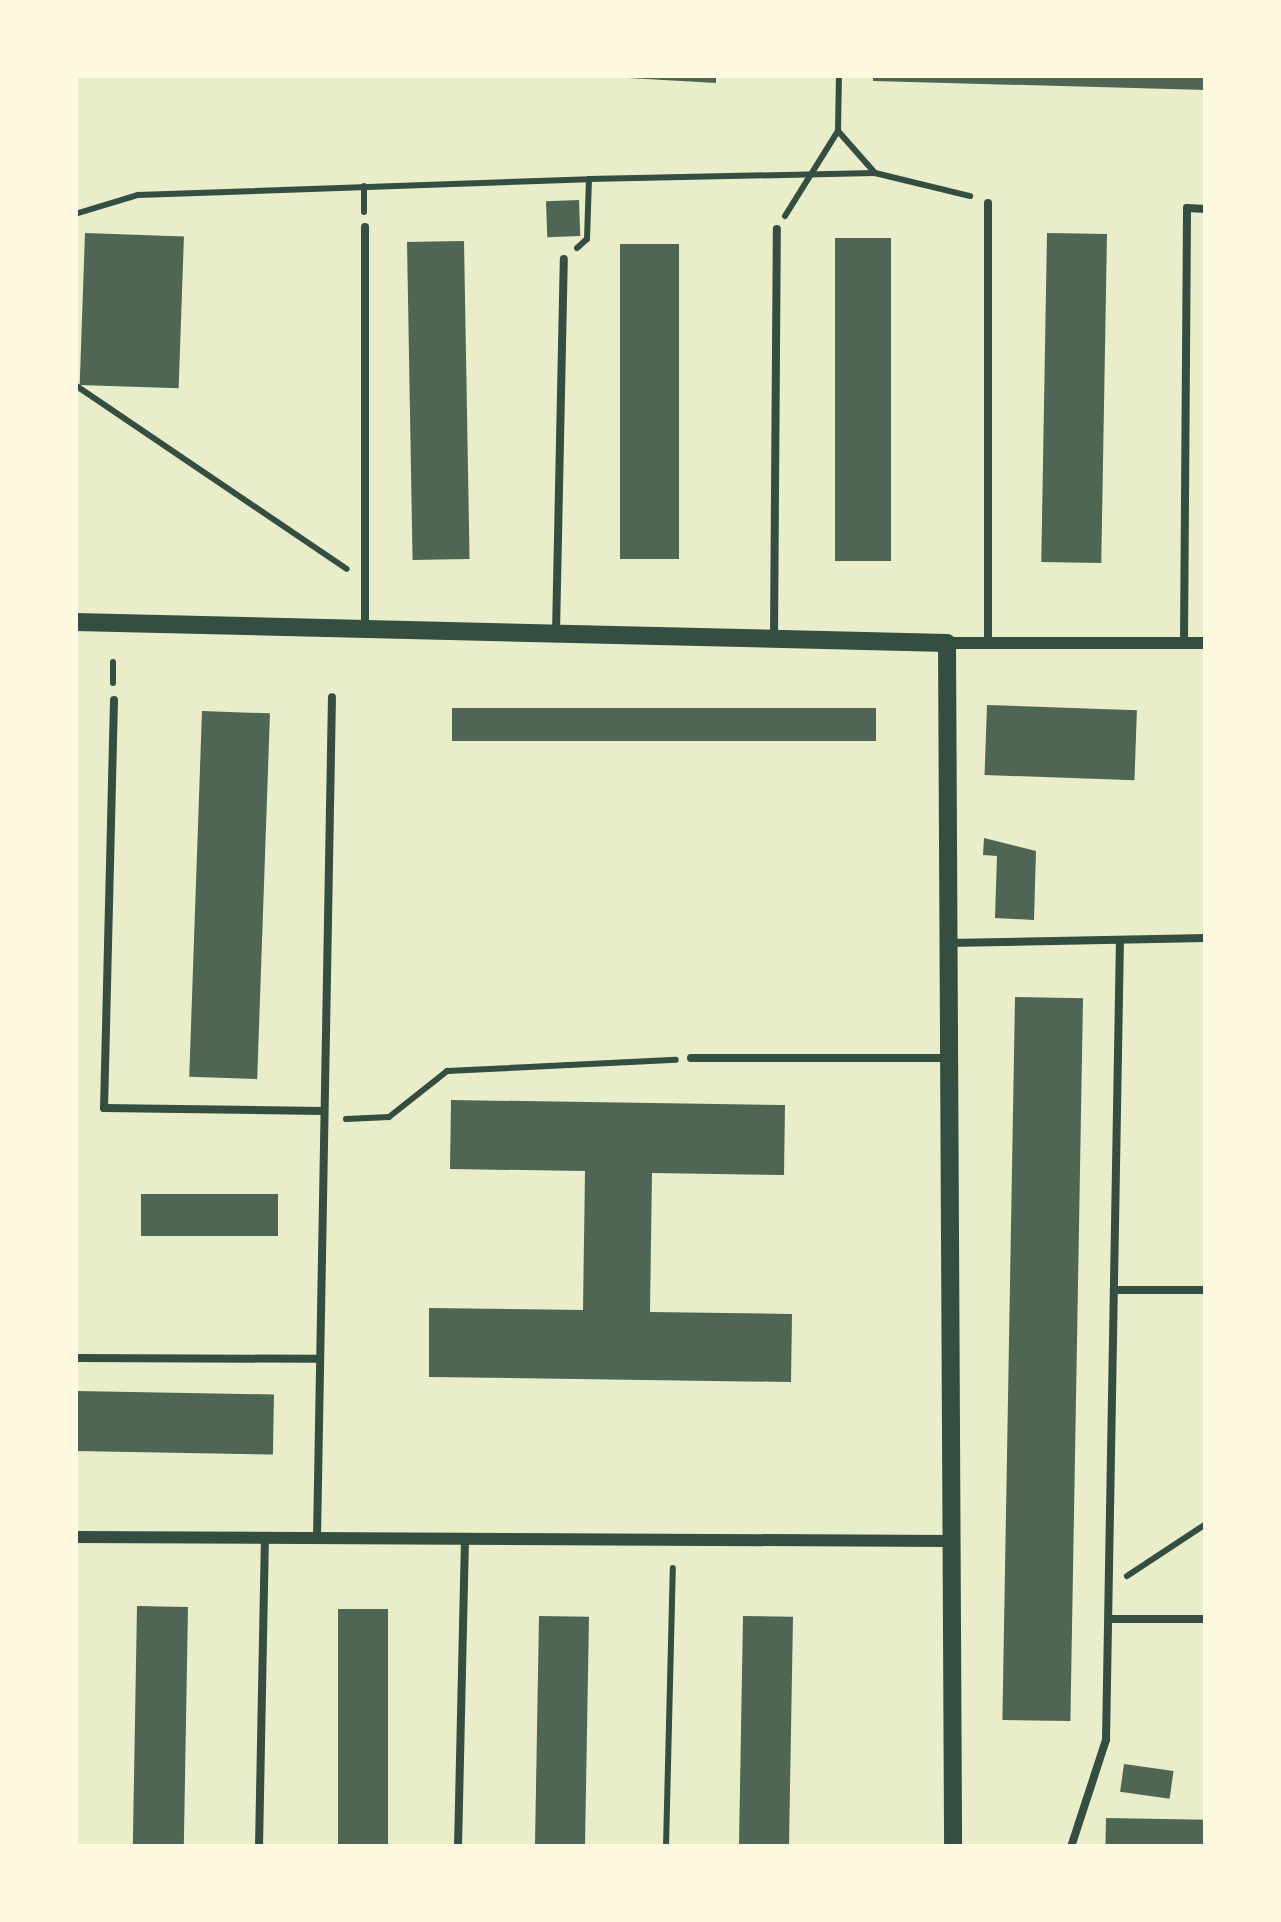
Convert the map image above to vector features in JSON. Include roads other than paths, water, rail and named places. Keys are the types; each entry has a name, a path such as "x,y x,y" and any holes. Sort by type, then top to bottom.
{"street":[{"path":"75,622 947,643 1206,643"},
{"path":"947,643 953,1847"},
{"path":"75,1537 950,1541"}],"lane":[{"path":"988,203 988,643"},
{"path":"1184,643 1187,208 1206,209"},
{"path":"364,227 364,629"},
{"path":"774,639 777,229"},
{"path":"556,633 564,259"},
{"path":"317,1538 332,697"},
{"path":"113,700 104,1108 323,1116"},
{"path":"946,944 1206,938"},
{"path":"1071,1847 1106,1740 1119,1290 1120,941"},
{"path":"691,1058 947,1058"},
{"path":"1119,1290 1206,1290"},
{"path":"75,1358 318,1359"},
{"path":"259,1847 265,1538"},
{"path":"458,1847 465,1538"},
{"path":"1112,1619 1206,1619"}]}
